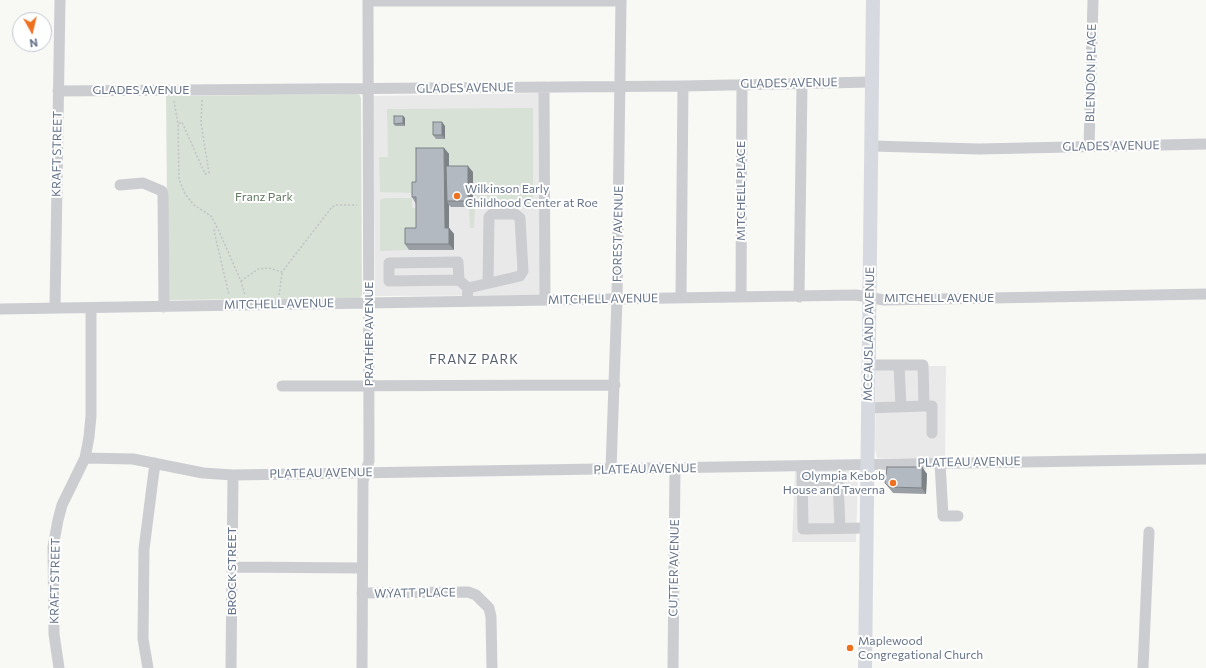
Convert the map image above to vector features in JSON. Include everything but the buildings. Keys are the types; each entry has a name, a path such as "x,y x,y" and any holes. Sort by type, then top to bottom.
{"main road":[{"name":"MCCAUSLAND AVENUE","path":"865,668 866,465 874,0"}],"street":[{"name":"KRAFT STREET","path":"55,308 60,0"},
{"path":"368,1 621,0"},
{"name":"FOREST AVENUE","path":"612,469 617,298 621,0"},
{"name":"BLENDON PLACE","path":"1089,146 1093,0"},
{"name":"PRATHER AVENUE","path":"362,668 363,481 369,461 370,387 367,89 368,1"},
{"name":"GLADES AVENUE","path":"58,91 683,86 872,82"},
{"path":"799,296 802,83"},
{"name":"MITCHELL PLACE","path":"741,298 742,84"},
{"path":"680,298 683,86"},
{"path":"544,87 545,300"},
{"name":"GLADES AVENUE","path":"872,146 979,149 1206,144"},
{"path":"120,185 143,183 162,191 164,306"},
{"path":"467,301 464,284 458,262 389,263 389,281 464,284 488,283 520,276 523,271 520,218 515,214 492,214 489,217 488,283"},
{"name":"MITCHELL AVENUE","path":"0,309 856,295 884,300 1206,294"},
{"name":"KRAFT STREET","path":"59,668 54,634 53,547 62,505 85,458 92,416 91,308"},
{"path":"868,365 923,365 924,406"},
{"path":"899,365 901,407"},
{"path":"282,386 370,387 615,384"},
{"path":"868,408 932,406 932,432"},
{"name":"PLATEAU AVENUE","path":"85,458 133,459 156,462 203,473 233,475 1206,458"},
{"path":"148,668 143,639 144,549 156,462"},
{"path":"940,463 943,516 958,516"},
{"path":"802,466 803,529 866,528"},
{"name":"CUTTER AVENUE","path":"673,668 675,468"},
{"name":"BROCK STREET","path":"231,668 233,475"},
{"path":"802,481 838,480 840,528"},
{"path":"1143,668 1149,532"},
{"path":"232,567 362,568"},
{"name":"WYATT PLACE","path":"362,593 468,592 476,595 489,608 492,625 492,668"}],"path":[{"path":"174,98 178,124 179,179 185,194 194,205 211,216 217,226 241,281 246,297"},
{"path":"178,124 182,122 205,174 209,173 201,123 202,98"},
{"path":"279,297 282,272 332,207 337,204 357,205"},
{"path":"217,226 214,231 229,298"},
{"path":"241,281 258,268 270,268 282,272"}],"shaded area":[{"name":"Wilkinson Early Childhood Center at Roe","path":"540,93 541,295 375,296 373,96"},
{"path":"876,366 946,366 945,459 877,458 875,450"},
{"path":"853,469 857,471 858,476 856,542 792,542 795,471"}],"green space":[{"name":"Franz Park","path":"360,95 361,99 362,295 360,298 168,300 166,96"},
{"path":"533,108 533,206 475,207 474,228 470,228 469,207 473,207 473,172 421,178 416,181 416,184 411,184 412,193 380,192 379,157 388,157 387,109"},
{"path":"384,198 412,198 412,208 421,208 421,235 409,235 409,250 380,251 380,200"}],"place":[{"name":"Wilkinson Early Childhood Center at Roe","path":"457,196"},
{"name":"Olympia Kebob House and Taverna","path":"893,483"},
{"name":"Maplewood Congregational Church","path":"850,648"}],"district":[{"name":"FRANZ PARK","path":"474,360"}]}
